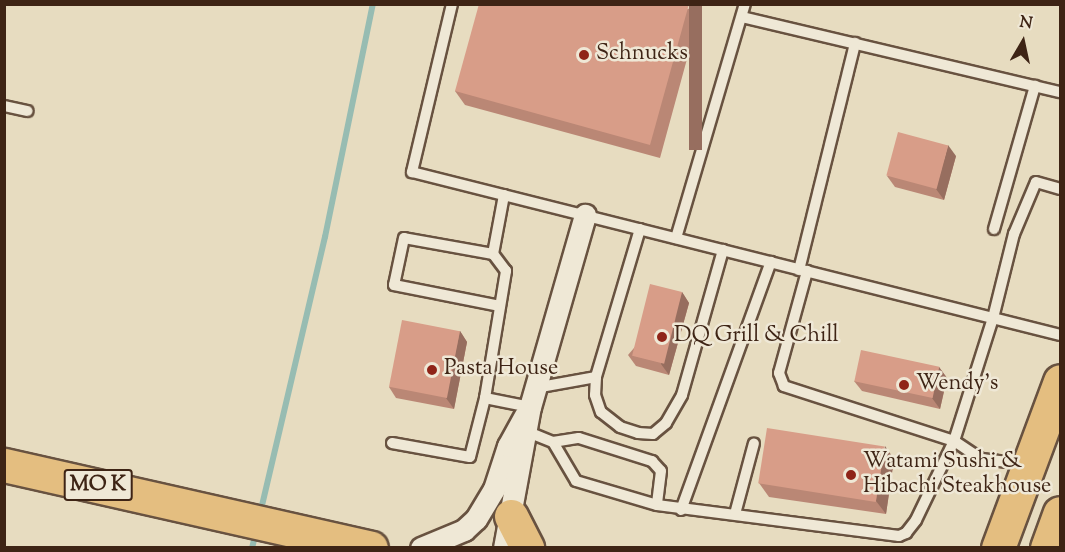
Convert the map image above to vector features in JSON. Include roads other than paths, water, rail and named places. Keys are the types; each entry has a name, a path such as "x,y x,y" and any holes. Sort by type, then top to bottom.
{"main road":[{"path":"998,548 1031,465 1060,381"},
{"name":"MO K","path":"4,465 191,504 371,548"},
{"path":"1047,548 1060,513"},
{"path":"511,516 527,548"}],"street":[{"path":"504,548 533,397 585,215"},
{"path":"421,548 464,530 476,519 494,489 508,446 533,397"}],"lane":[{"path":"452,4 412,172 1060,335"},
{"path":"676,238 745,4"},
{"path":"742,17 1060,92"},
{"path":"855,43 803,271 796,313 779,373 784,386 954,441 981,459 1031,465"},
{"path":"994,229 1035,86"},
{"path":"4,106 27,111"},
{"path":"553,442 576,481 657,506 899,536 912,528 954,441 993,318 1014,234 1036,183 1060,189"},
{"path":"493,254 504,195"},
{"path":"640,229 596,377 595,395 601,412 620,427 653,434 666,423 682,395 723,250"},
{"path":"392,443 470,457 485,398 506,271 493,254 404,238 394,285 500,306"},
{"path":"681,510 771,262"},
{"path":"485,398 533,397 596,377"},
{"path":"528,432 553,442 579,438 652,462 661,471 657,506"},
{"path":"735,514 754,443"}],"waterway":[{"path":"260,514 325,237 373,4"},
{"path":"252,548 256,532"}],"place":[{"name":"Schnucks","path":"584,55"},
{"name":"DQ Grill & Chill","path":"662,337"},
{"name":"Pasta House","path":"432,370"},
{"name":"Wendy's","path":"904,385"},
{"name":"Watami Sushi & Hibachi Steakhouse","path":"851,475"}]}
